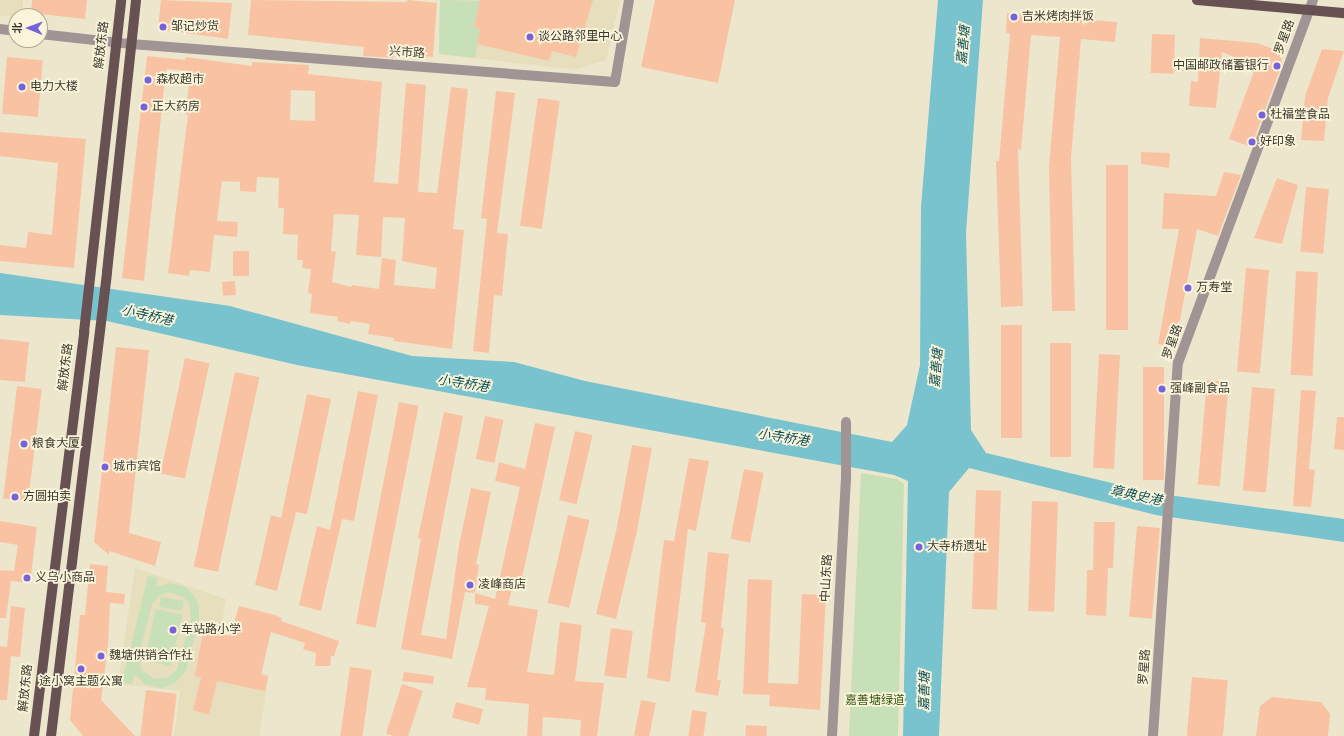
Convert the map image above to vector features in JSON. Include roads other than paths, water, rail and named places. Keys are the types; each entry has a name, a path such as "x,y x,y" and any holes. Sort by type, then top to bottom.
{"main road":[{"name":"解放东路","path":"34,736 84,332 115,43 121,0"},
{"path":"52,736 100,334 136,0"},
{"path":"1197,0 1311,5 1344,13"}],"street":[{"name":"兴市路","path":"48,35 115,43 615,82 629,0"},
{"name":"罗星路","path":"1153,736 1171,490 1178,363 1311,5"},
{"name":"中山东路","path":"832,736 846,480 846,422"}],"water":[{"path":"938,0 983,0 966,233 971,430 986,453 1154,493 1344,519 1344,542 1156,515 969,468 949,492 939,736 903,736 908,481 894,475 297,365 107,321 0,315 0,273 230,306 412,356 514,362 585,381 892,442 907,425 920,365 921,207"}],"place":[{"name":"吉米烤肉拌饭","path":"1014,17"},
{"name":"邹记炒货","path":"163,27"},
{"name":"谈公路邻里中心","path":"530,37"},
{"name":"中国邮政储蓄银行","path":"1277,66"},
{"name":"森权超市","path":"148,80"},
{"name":"电力大楼","path":"22,87"},
{"name":"正大药房","path":"144,107"},
{"name":"杜福堂食品","path":"1262,115"},
{"name":"好印象","path":"1252,142"},
{"name":"万寿堂","path":"1188,288"},
{"name":"强峰副食品","path":"1162,389"},
{"name":"粮食大厦","path":"24,444"},
{"name":"城市宾馆","path":"105,467"},
{"name":"方圆拍卖","path":"15,497"},
{"name":"大寺桥遗址","path":"919,547"},
{"name":"义乌小商品","path":"27,578"},
{"name":"凌峰商店","path":"470,585"},
{"name":"车站路小学","path":"173,630"},
{"name":"魏塘供销合作社","path":"101,656"},
{"name":"途小窝主题公寓","path":"81,669"}],"water label":[{"name":"嘉善塘","path":"964,45"},
{"name":"小寺桥港","path":"147,316"},
{"name":"嘉善塘","path":"937,368"},
{"name":"小寺桥港","path":"463,384"},
{"name":"小寺桥港","path":"783,438"},
{"name":"章典史港","path":"1136,496"},
{"name":"嘉善塘","path":"925,691"}],"park label":[{"name":"嘉善塘绿道","path":"875,701"}]}
